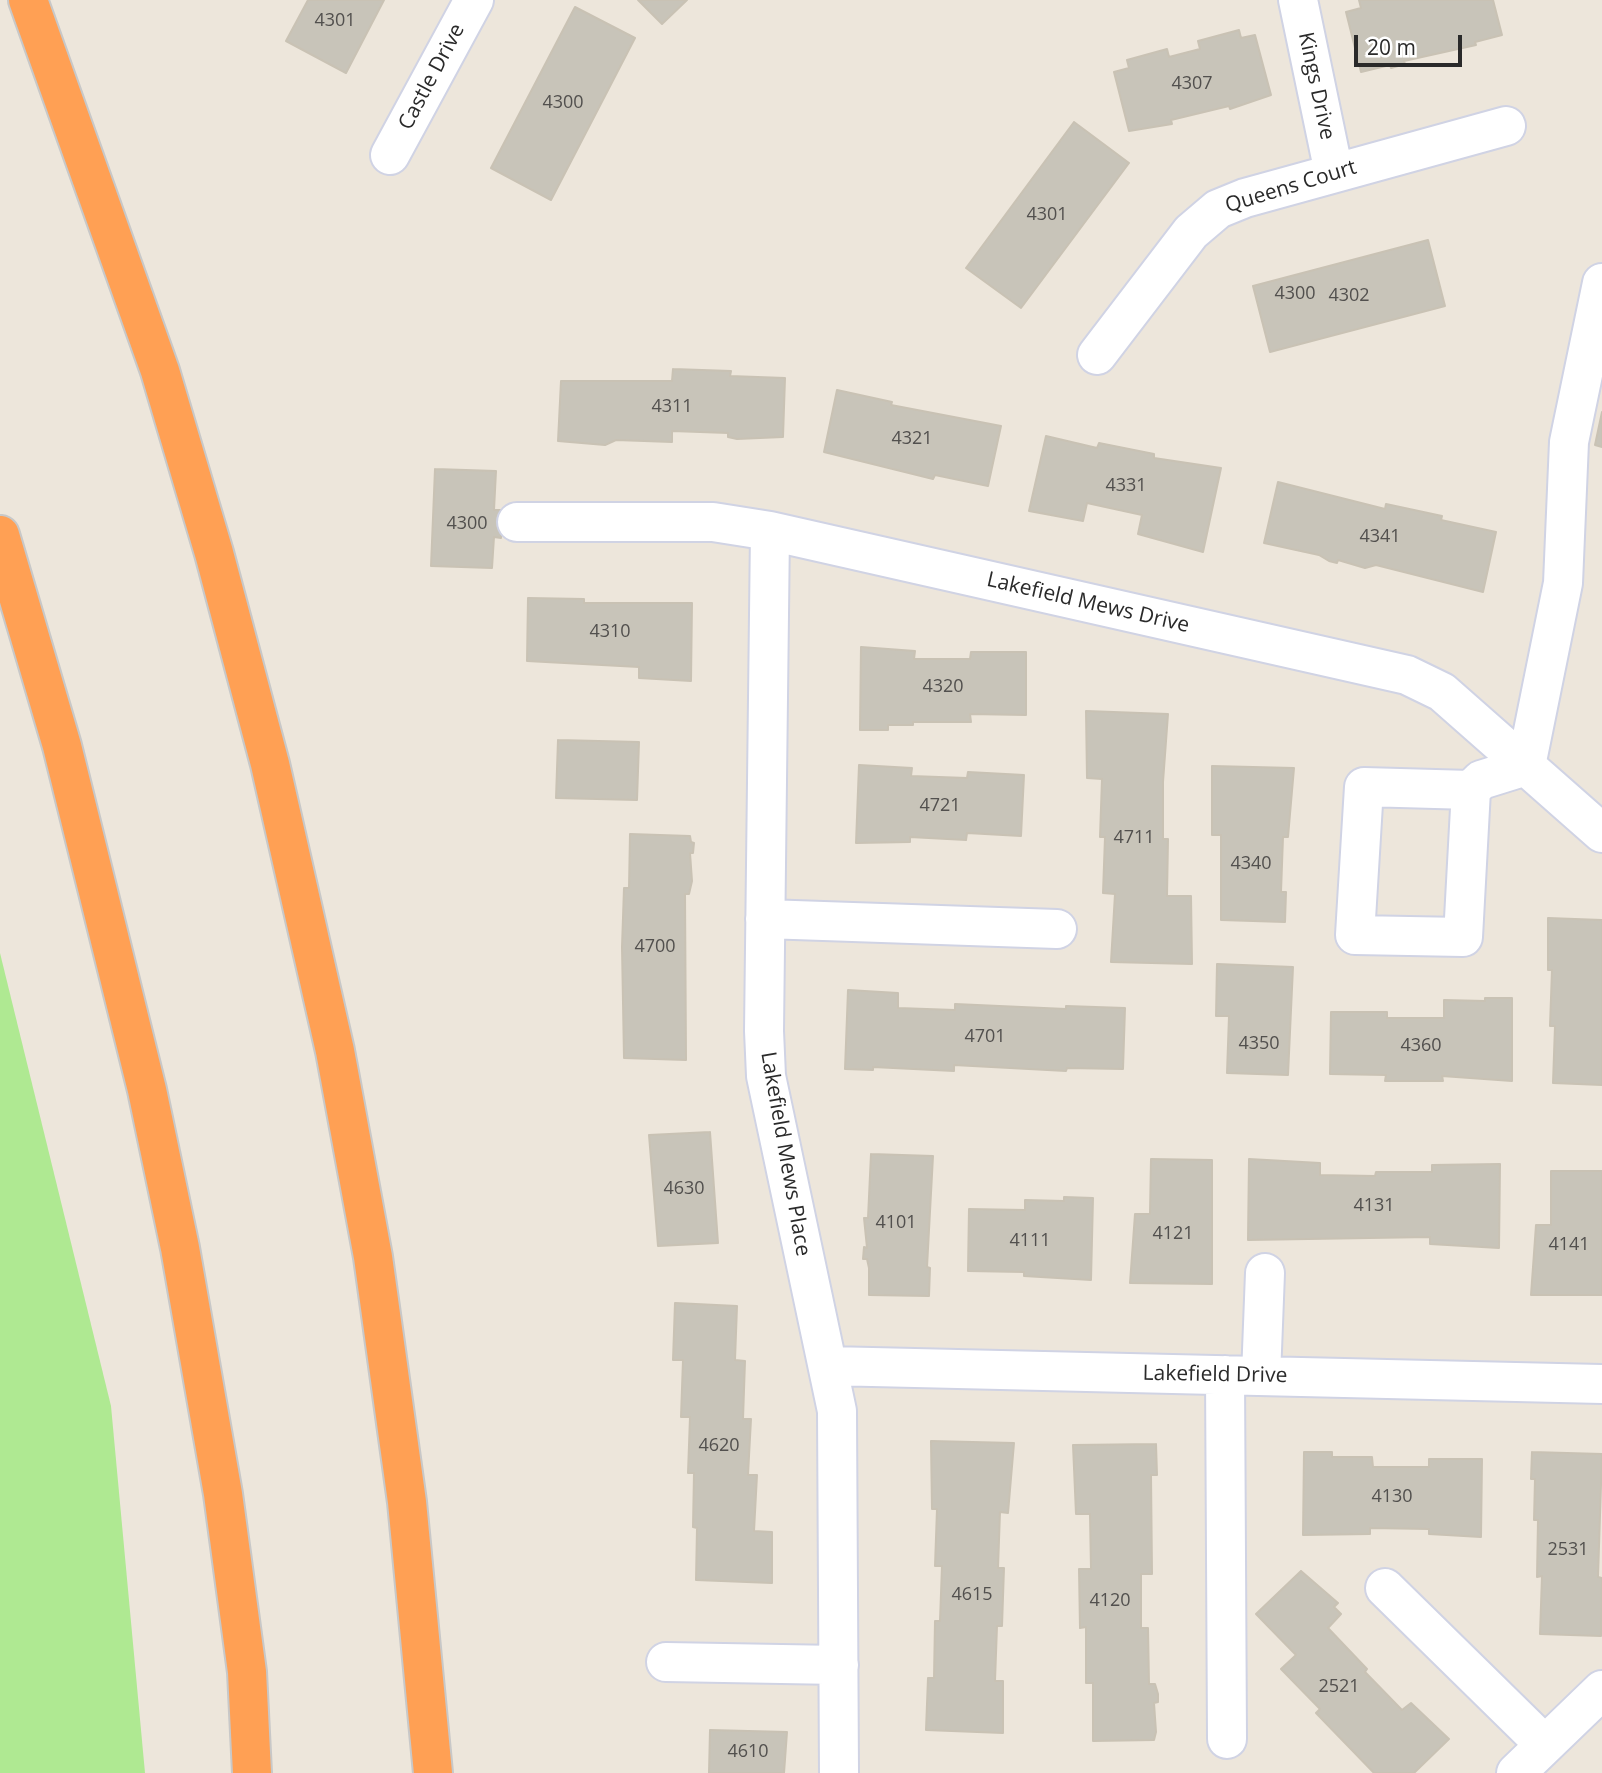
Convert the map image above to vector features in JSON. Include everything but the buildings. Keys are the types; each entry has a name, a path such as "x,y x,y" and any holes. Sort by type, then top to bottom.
{"highway":[{"path":"28,0 160,371 214,553 270,764 335,1051 373,1257 407,1502 433,1773"},
{"path":"0,535 62,746 147,1090 180,1248 223,1494 247,1672 252,1773"}],"street":[{"name":"Castle Drive","path":"390,155 474,0"},
{"name":"Kings Drive","path":"1298,0 1334,173"},
{"name":"Queens Court","path":"1097,355 1191,232 1219,208 1506,126"},
{"path":"1471,790 1364,787 1355,935 1463,937 1471,790 1481,780 1526,766 1563,583 1569,442 1602,283"},
{"name":"Lakefield Mews Drive","path":"517,522 713,522 770,531 1407,675 1442,692 1602,833"},
{"name":"Lakefield Mews Place","path":"770,531 764,1031 766,1076 837,1411 839,1773"},
{"path":"765,919 1057,929"},
{"path":"1227,1739 1243,1376 1265,1273"},
{"name":"Lakefield Drive","path":"829,1366 1602,1384"},
{"path":"1385,1588 1545,1745"},
{"path":"666,1662 839,1665"},
{"path":"1516,1773 1602,1690"}],"green space":[{"path":"0,953 111,1406 145,1773 0,1773"}]}
